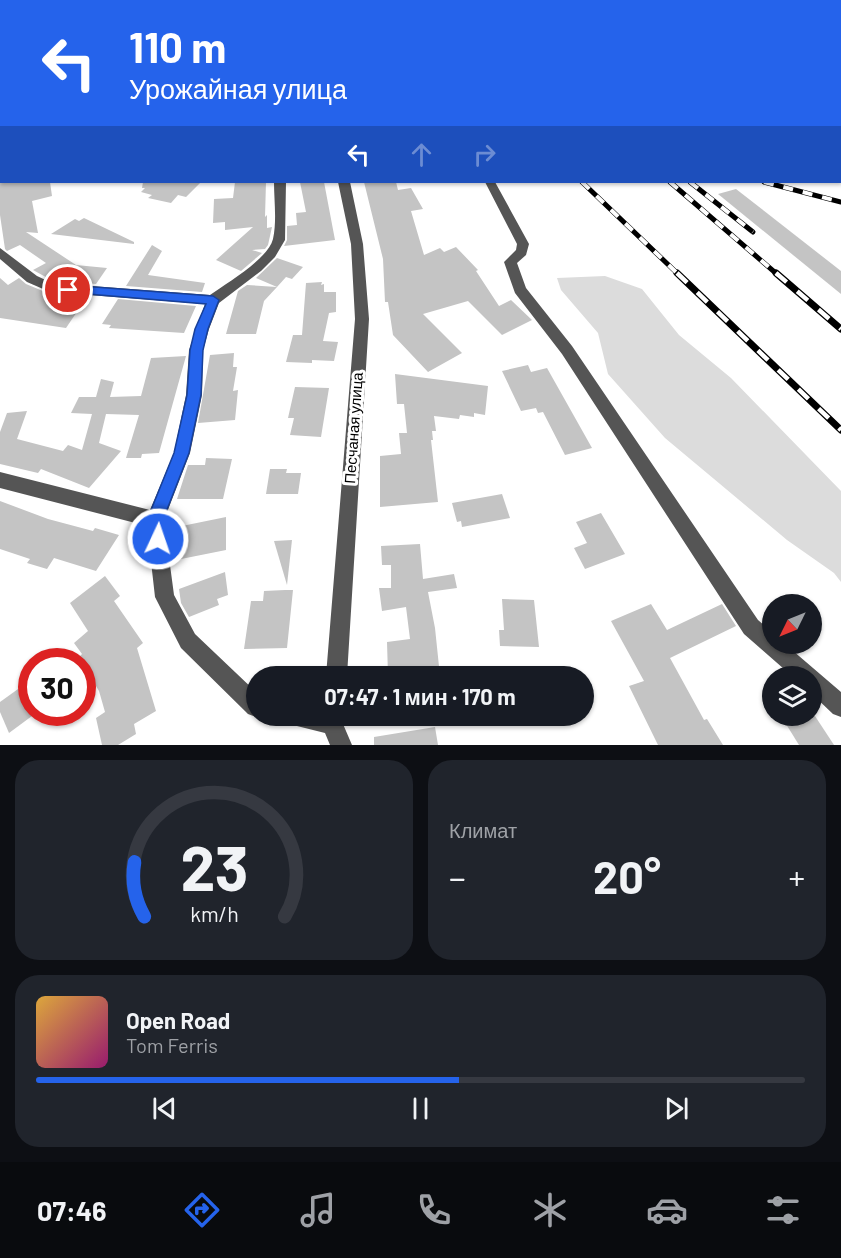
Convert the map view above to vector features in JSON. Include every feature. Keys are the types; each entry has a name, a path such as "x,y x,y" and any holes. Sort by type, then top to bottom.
{"street":[{"path":"246,696 188,641 165,597 155,520 182,453 194,395 196,350 201,329 213,300 256,268 279,240 281,225 279,183"},
{"name":"Песчаная улица","path":"337,666 362,319 357,244 344,183"},
{"path":"491,183 523,244 522,252 510,262 520,290 567,350 751,627 796,666"},
{"path":"0,252 32,279 50,287 213,300"},
{"path":"0,480 155,520"},
{"path":"822,689 841,706"},
{"path":"334,726 341,745"}],"shaded area":[{"path":"605,276 642,289 679,335 731,378 841,491 841,582 834,573 787,540 665,438 608,374 598,333 561,290 557,278"}],"building":[{"path":"0,183 50,183 52,196 32,201 38,233 26,232 76,265 107,268 96,284 53,281 33,270 46,263 20,245 7,251 5,249 0,215"},
{"path":"143,183 200,183 186,197 178,195 171,203 148,198 152,195 141,192 145,188 142,188"},
{"path":"235,183 266,183 265,217 267,215 267,228 272,227 268,245 265,249 252,250 262,253 241,271 216,260 253,227 225,230 225,222 213,223 214,199 233,198"},
{"path":"300,183 324,183 335,240 284,246 287,240 287,226 297,225 296,213 306,212"},
{"path":"364,183 396,183 398,190 411,188 423,209 411,211 424,255 440,248 444,252 456,247 478,270 476,271 499,306 511,300 532,320 502,335 468,301 423,314 462,353 428,372 393,335 388,302 385,302 383,259"},
{"path":"736,189 841,271 841,294 718,194"},
{"path":"84,218 134,244 51,234 75,219 79,221"},
{"path":"152,245 162,251 148,275 205,283 202,292 126,286"},
{"path":"277,258 303,267 292,279 286,277 277,287 256,278"},
{"path":"0,278 8,285 19,278 26,284 50,294 87,297 66,328 0,318"},
{"path":"322,282 324,292 336,292 336,312 329,313 323,341 338,342 334,361 286,362 293,335 302,335 306,283"},
{"path":"247,285 277,287 264,301 256,334 226,334 238,291"},
{"path":"118,299 196,306 184,333 109,328 111,325 102,324"},
{"path":"234,353 233,367 237,367 233,391 238,390 235,420 198,423 210,355"},
{"path":"186,356 159,453 142,454 141,458 126,458 139,415 106,414 99,443 121,451 89,488 41,469 38,473 0,464 0,432 7,413 27,411 17,439 63,451 68,445 82,450 92,414 71,413 79,397 96,397 101,379 114,382 110,397 141,396 151,358"},
{"path":"528,365 531,372 547,368 592,448 565,455 543,412 538,413 536,408 521,411 502,371"},
{"path":"395,374 488,386 485,415 474,413 474,417 460,415 459,419 434,416 436,431 432,431 433,440 431,440 438,502 380,507 380,456 401,454 399,433 407,433 404,404 397,404"},
{"path":"295,387 329,388 321,437 290,435 294,418 288,418"},
{"path":"206,458 232,459 223,499 177,499 188,465 205,465"},
{"path":"270,469 287,469 286,473 301,473 298,494 266,494"},
{"path":"502,494 510,518 462,527 461,521 457,522 452,503"},
{"path":"0,501 48,519 93,531 95,528 119,535 96,571 54,558 47,569 27,563 30,559 0,549"},
{"path":"601,513 625,554 585,569 574,548 587,543 576,522"},
{"path":"226,517 226,550 181,559 182,526"},
{"path":"292,540 287,585 274,541"},
{"path":"420,544 423,579 454,574 457,588 428,592 439,666 388,666 387,642 410,639 406,607 382,611 379,588 391,588 391,565 382,565 381,546"},
{"path":"225,572 228,595 217,599 219,605 189,617 181,603 179,589"},
{"path":"105,576 120,596 114,601 143,643 137,648 156,711 134,724 136,734 118,745 102,745 96,718 105,712 96,686 96,648 78,648 74,643 88,631 70,603"},
{"path":"293,590 287,648 244,649 251,601 263,601 264,591"},
{"path":"502,599 534,600 539,647 500,646 499,630 504,630"},
{"path":"651,604 667,630 722,604 736,626 670,658 704,720 707,719 723,745 658,745 629,686 644,681 611,621"},
{"path":"18,689 18,726 9,733 0,712 0,702"},
{"path":"787,726 822,726 834,745 799,745"},
{"path":"435,727 438,745 374,745 374,737"}],"railway":[{"path":"583,183 679,275"},
{"path":"671,183 778,275"},
{"path":"691,183 753,232"},
{"path":"768,183 841,202"},
{"path":"677,273 841,430"},
{"path":"776,273 841,329"}],"route":[{"path":"68,290 213,300 201,329 196,350 194,395 182,453 155,520 158,539"}]}
